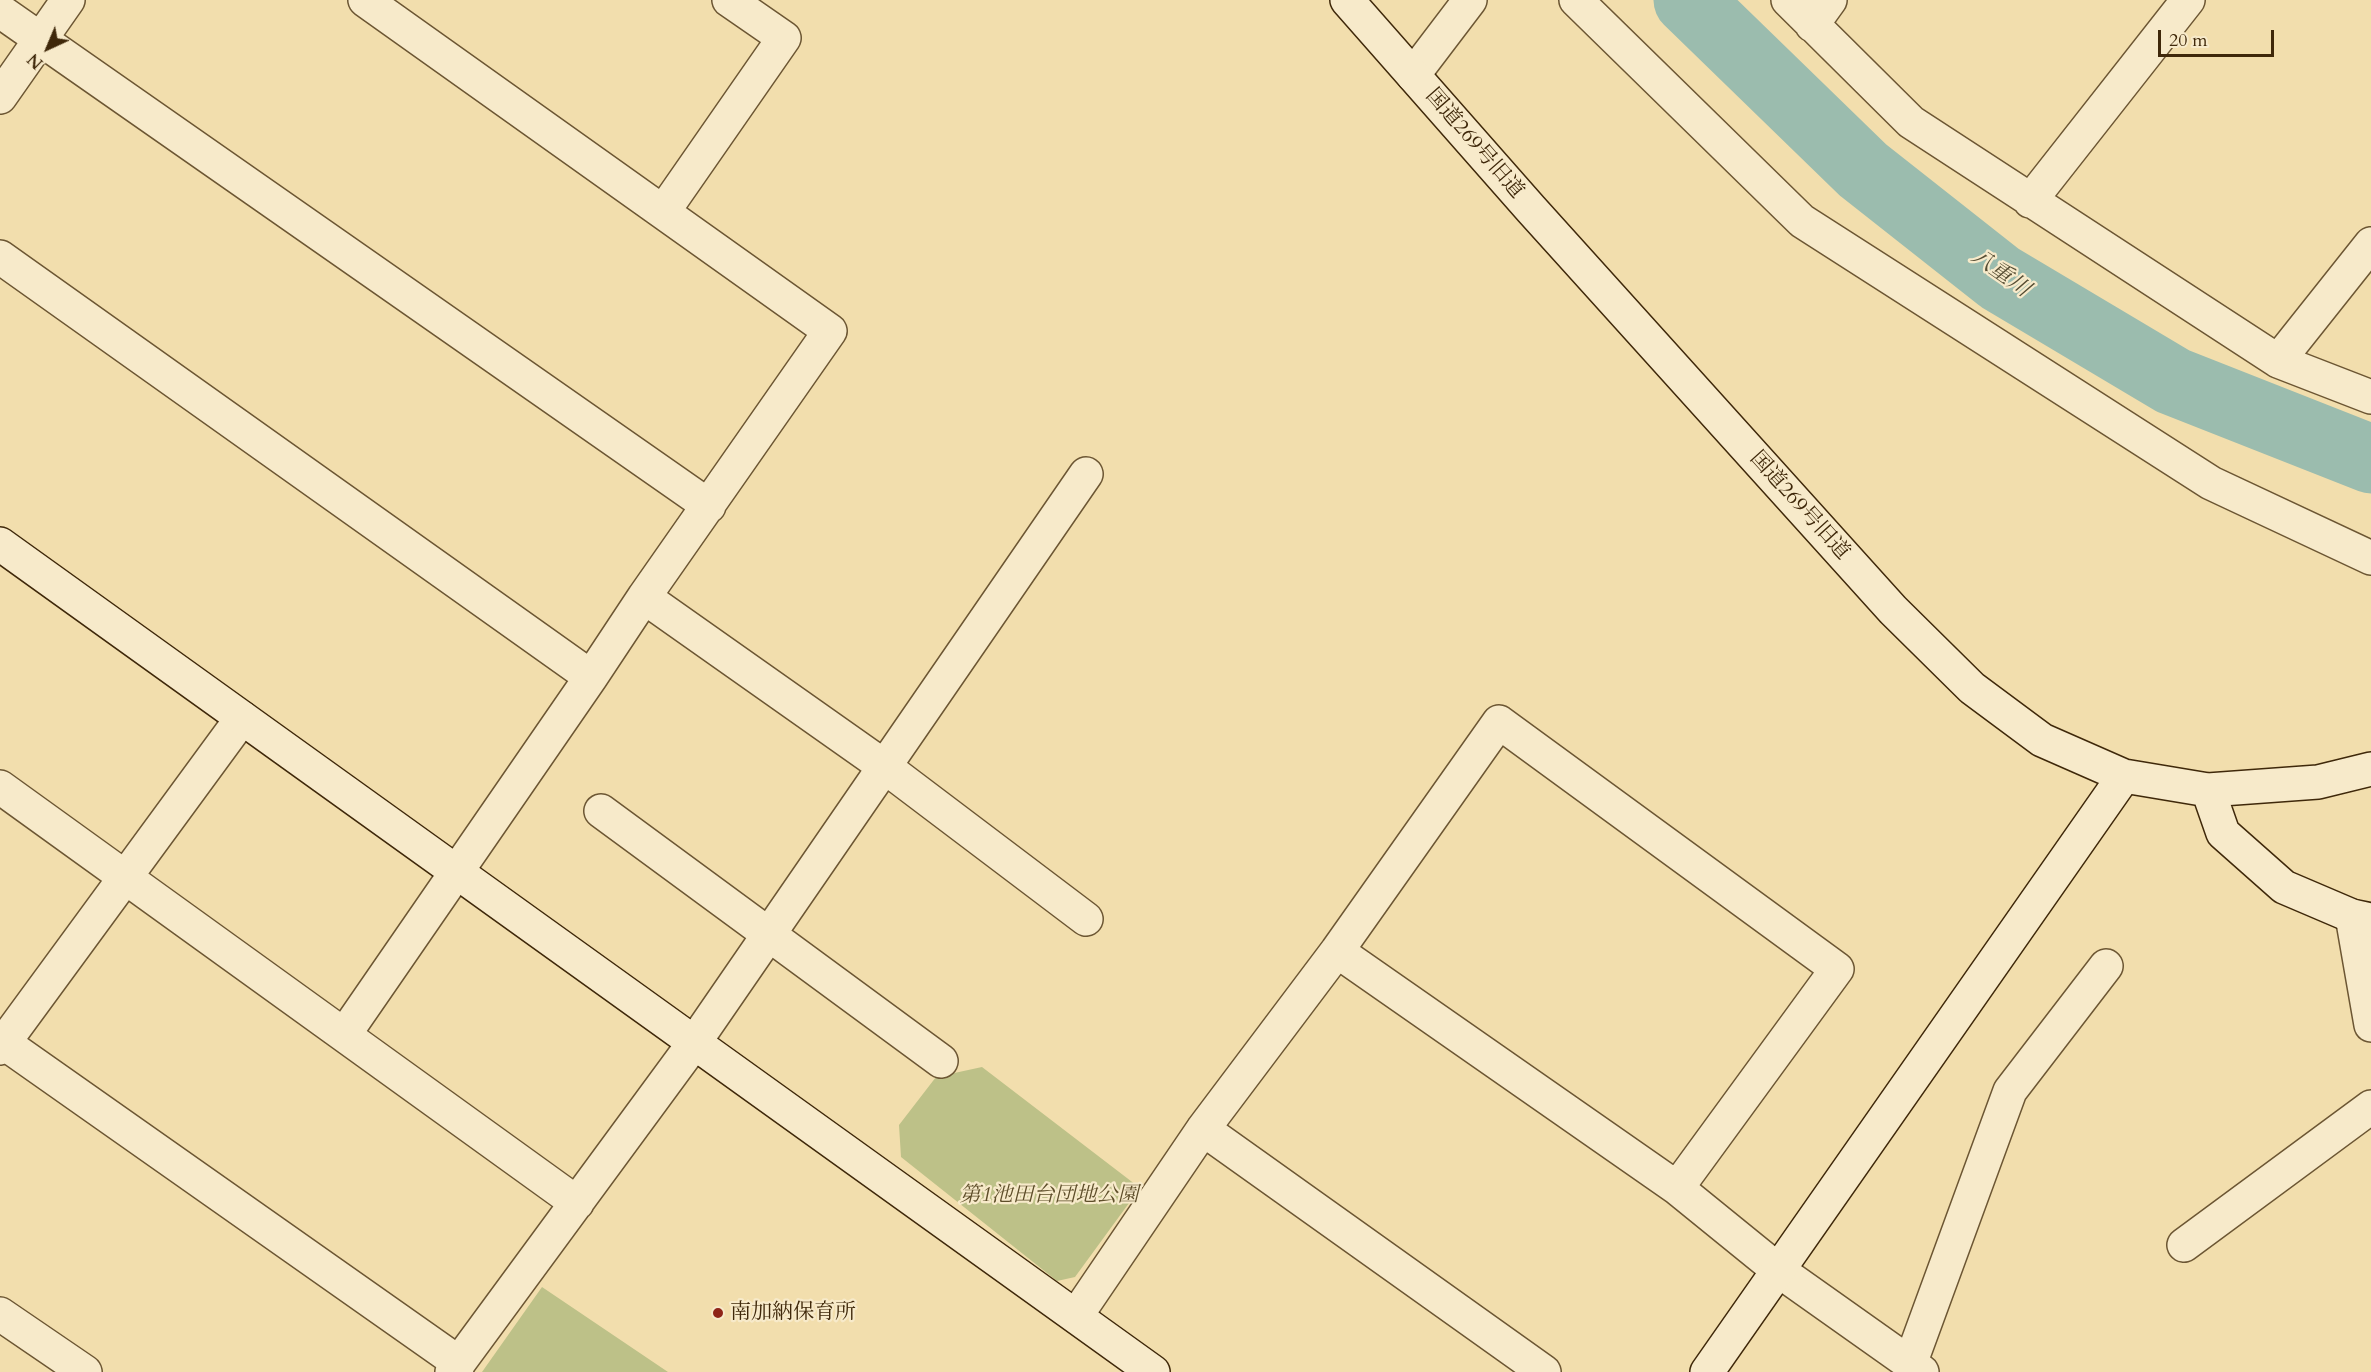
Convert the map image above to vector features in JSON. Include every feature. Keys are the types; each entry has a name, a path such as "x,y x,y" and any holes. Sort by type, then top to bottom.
{"street":[{"path":"0,97 68,0"},
{"path":"344,1035 644,597 830,331 366,0"},
{"path":"663,212 784,38 729,0"},
{"name":"国道269号旧道","path":"1347,0 1531,209 1893,610 1964,680 2042,740 2124,776 2208,790 2318,782 2371,769"},
{"path":"1413,75 1470,0"},
{"path":"1576,0 1802,221 2211,483 2371,558"},
{"path":"1788,0 1821,12 1911,122 2278,361 2371,397"},
{"path":"2030,201 2188,0"},
{"path":"0,11 709,506"},
{"path":"2278,361 2371,244"},
{"path":"0,257 591,677"},
{"path":"242,718 1,1044 455,1368 694,1043 1086,474"},
{"path":"0,544 1153,1372"},
{"path":"644,597 885,767 1086,920"},
{"path":"1076,1316 1203,1130 1337,951 1499,722 1837,969 1677,1188"},
{"path":"1707,1372 2124,776"},
{"path":"0,787 577,1203"},
{"path":"2208,790 2223,833 2284,887 2361,918 2371,1025"},
{"path":"601,811 941,1061"},
{"path":"1337,951 1677,1188 1778,1270 1916,1368 2010,1091 2106,966"},
{"path":"2184,1245 2371,1107"},
{"path":"1203,1130 1544,1372"},
{"path":"0,1314 85,1372"}],"green space":[{"name":"第1池田台団地公園","path":"982,1067 1140,1188 1075,1277 1057,1281 901,1157 899,1125 936,1077"},
{"path":"542,1287 668,1372 482,1372"}],"waterway":[{"name":"八重川","path":"1688,0 1863,170 2000,278 2173,381 2371,459"}],"place":[{"name":"南加納保育所","path":"718,1313"}]}
